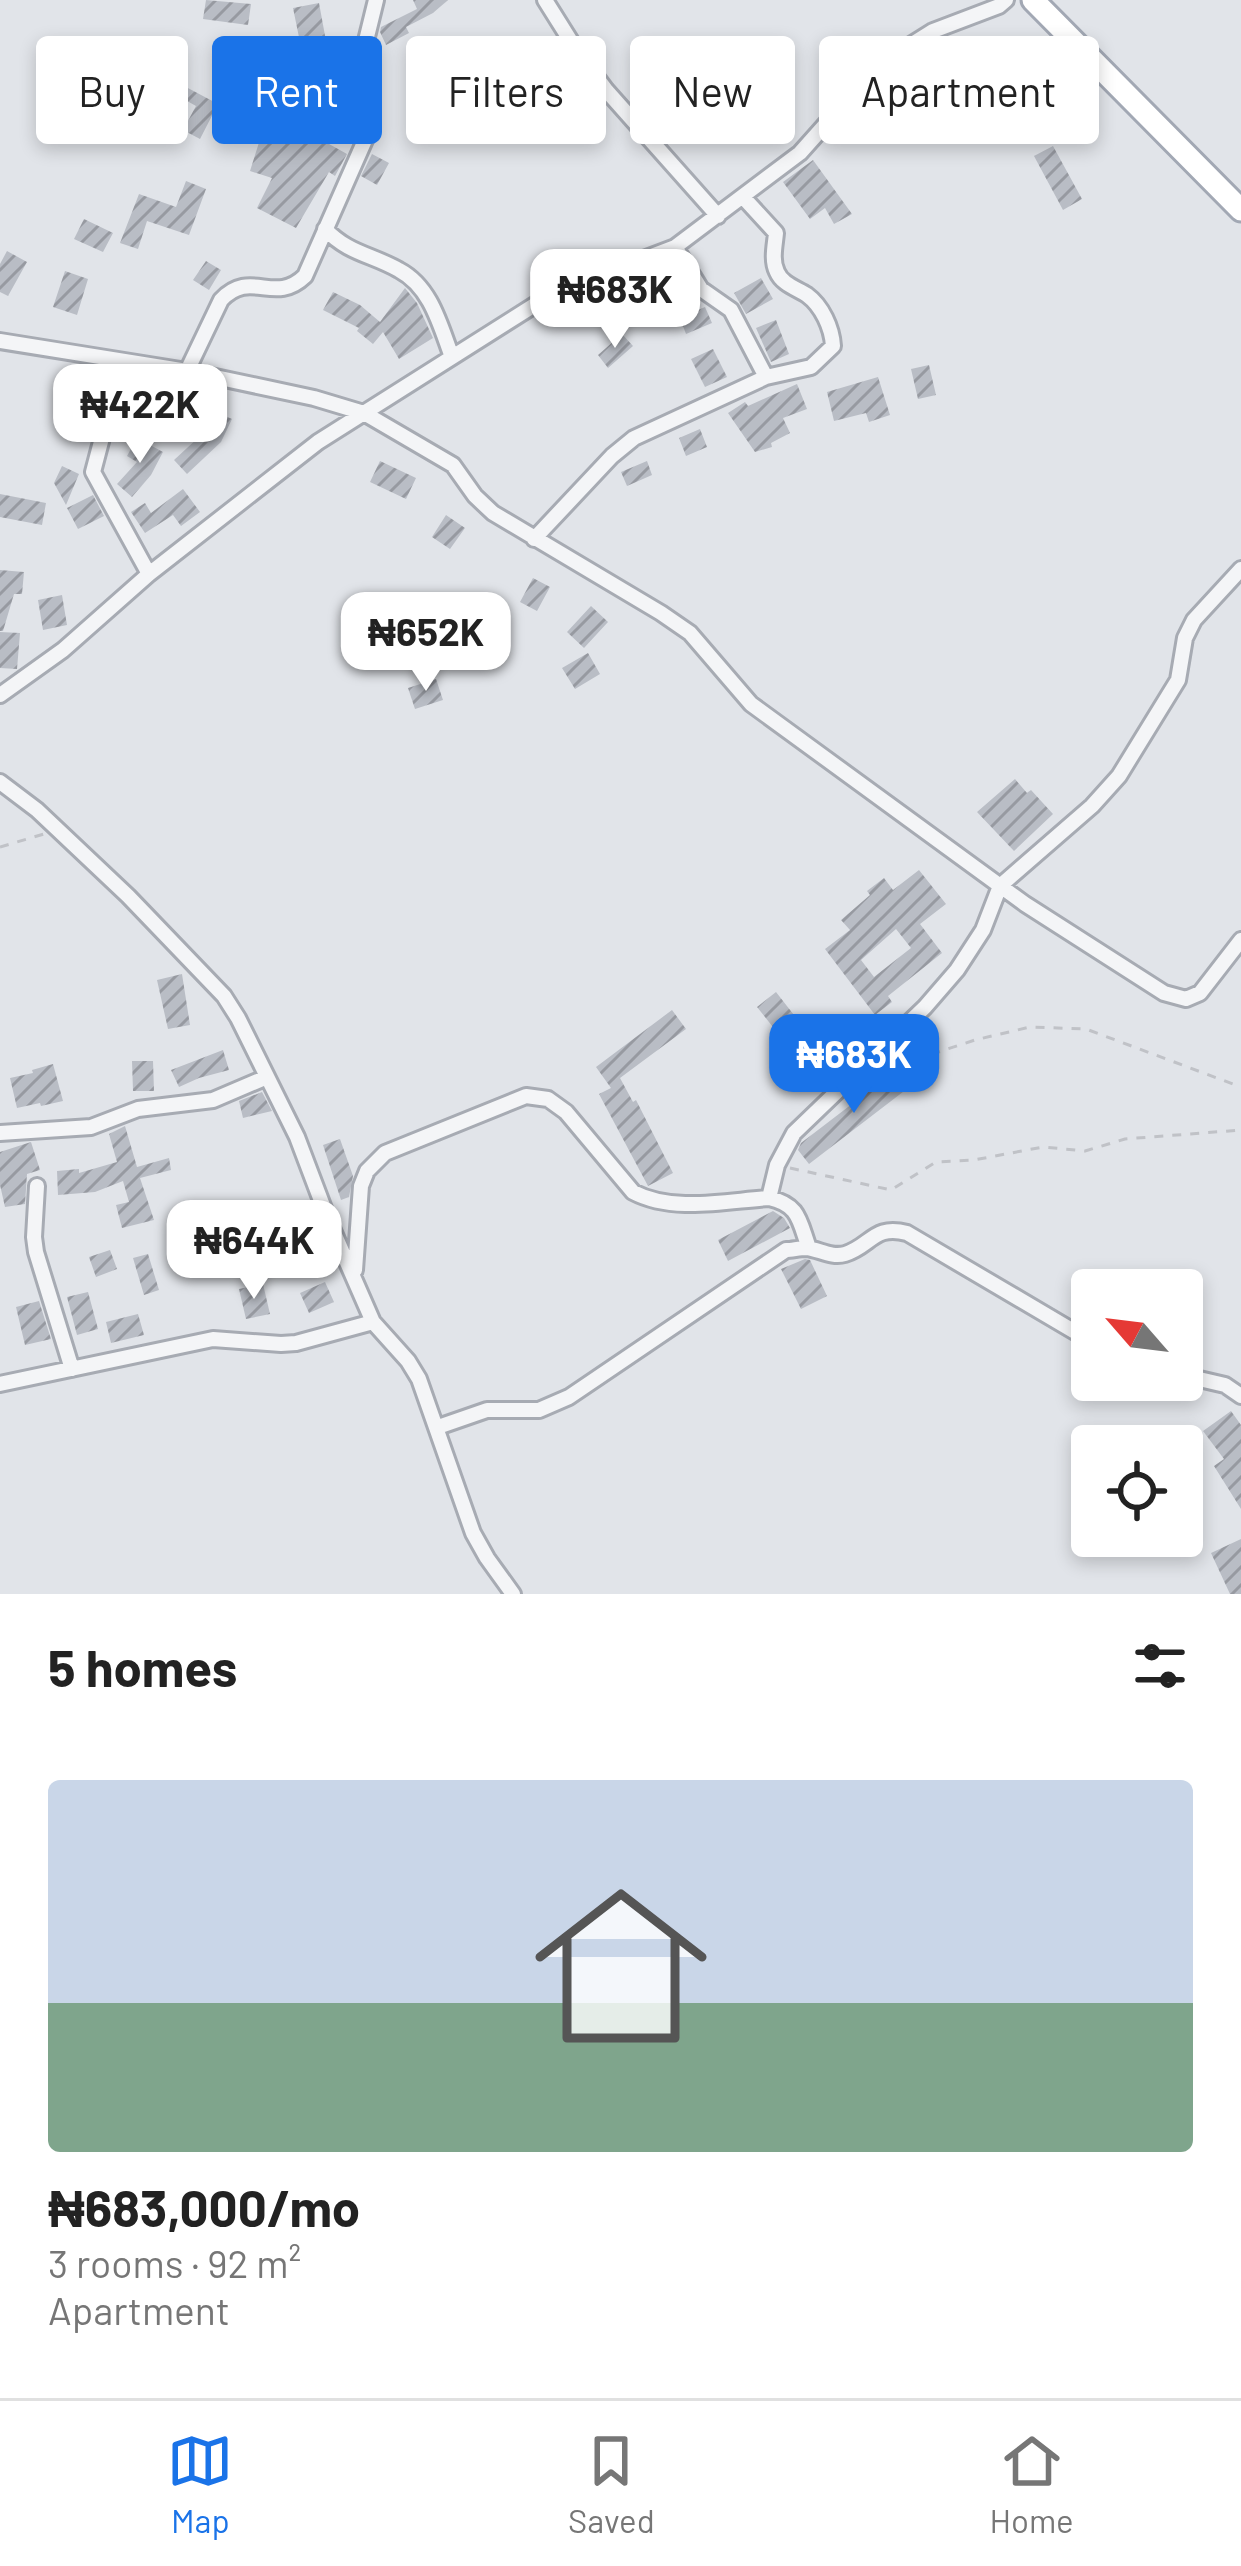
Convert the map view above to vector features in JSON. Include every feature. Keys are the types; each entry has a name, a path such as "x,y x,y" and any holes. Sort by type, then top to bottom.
{"main road":[{"path":"1033,0 1241,210"}],"street":[{"path":"187,371 229,292 238,286 287,289 305,275 369,131 363,46 376,0"},
{"path":"545,0 606,90 718,216"},
{"path":"0,695 63,650 286,465 552,294 675,247 800,153 890,58 932,32 1006,0"},
{"path":"534,539 634,438 766,377 811,368 833,346 819,306 777,274 776,232 743,197"},
{"path":"325,230 341,246 407,274 429,298 452,357"},
{"path":"675,247 700,289 731,310 766,377"},
{"path":"0,341 187,371 364,412 453,465 493,514 690,633 752,704 1000,886 1164,993 1186,999 1200,993 1241,940"},
{"path":"122,362 93,472 149,574"},
{"path":"769,1198 777,1165 794,1133 957,970 982,931 1000,886 1092,806 1119,776 1178,680 1185,638 1194,620 1241,569"},
{"path":"0,782 128,896 214,985 238,1018 297,1137 373,1322 419,1378 473,1534 514,1594"},
{"path":"0,1133 91,1127 138,1109 213,1100 267,1077"},
{"path":"355,1275 361,1186 367,1171 385,1154 526,1096 548,1099 566,1112 633,1192 666,1204 783,1201 796,1210 809,1248"},
{"path":"37,1186 36,1252 72,1369"},
{"path":"438,1427 487,1410 538,1410 569,1397 786,1250 846,1254 892,1229 907,1233 1071,1330"},
{"path":"0,1384 213,1339 296,1343 373,1322"},
{"path":"1203,1380 1225,1385 1241,1396"}],"path":[{"path":"0,847 58,830"},
{"path":"880,1071 1030,1027 1086,1028 1241,1087"},
{"path":"777,1165 890,1190 936,1162 1042,1147 1085,1151 1125,1139 1241,1130"}],"building":[{"path":"206,0 251,4 248,25 203,19"},
{"path":"413,0 448,0 406,27 409,33 386,45 381,27 417,9"},
{"path":"319,3 325,36 299,36 293,8"},
{"path":"188,88 212,101 212,116 200,139 188,133 196,106 188,102"},
{"path":"259,144 329,144 347,154 335,176 329,172 296,228 257,208 272,178 250,171"},
{"path":"1053,146 1082,199 1063,210 1034,156"},
{"path":"372,154 389,163 377,185 361,176"},
{"path":"813,160 852,214 834,224 825,208 810,219 783,182"},
{"path":"186,181 206,189 189,235 147,221 138,249 120,243 139,194 176,207"},
{"path":"84,219 113,233 103,252 74,239"},
{"path":"7,251 27,262 8,296 0,292 0,264"},
{"path":"206,261 221,270 209,290 193,280"},
{"path":"65,271 88,279 77,315 53,307"},
{"path":"761,278 773,299 746,314 734,293"},
{"path":"405,288 433,338 399,359 383,332 373,344 359,328 323,310 333,292 380,322"},
{"path":"632,297 639,318 626,322 619,301"},
{"path":"705,307 712,323 686,334 680,318"},
{"path":"776,320 789,354 771,362 756,328"},
{"path":"622,334 633,346 608,368 598,355"},
{"path":"713,349 727,377 705,387 691,359"},
{"path":"929,365 936,395 918,399 911,369"},
{"path":"878,377 890,415 869,422 866,413 834,421 827,392"},
{"path":"797,384 807,409 783,418 790,433 771,443 772,447 755,452 728,413"},
{"path":"212,410 232,419 221,442 187,474 174,460 200,436"},
{"path":"700,429 707,447 686,456 679,438"},
{"path":"137,438 163,452 132,497 117,484 137,462 127,456"},
{"path":"380,461 416,478 406,499 370,482"},
{"path":"647,461 652,475 627,486 621,472"},
{"path":"62,466 79,474 66,505 54,483"},
{"path":"183,489 200,512 181,526 173,515 145,533 131,512 145,503 151,513"},
{"path":"0,494 46,503 42,525 0,517"},
{"path":"93,495 104,516 78,529 67,508"},
{"path":"446,515 465,528 450,549 432,537"},
{"path":"0,570 24,572 22,594 14,594 3,631 0,631"},
{"path":"533,578 550,587 537,611 520,602"},
{"path":"62,595 67,625 43,630 38,600"},
{"path":"591,606 608,622 584,648 567,632"},
{"path":"0,632 20,633 17,669 0,668"},
{"path":"588,653 600,674 575,689 562,668"},
{"path":"436,679 443,700 415,709 408,688"},
{"path":"1015,779 1053,814 1014,851 977,812"},
{"path":"919,870 946,904 920,924 942,953 888,996 892,1002 875,1015 825,949 850,930 841,920 870,895 867,891 884,878 893,890","holes":["896,929 911,948 874,977 861,960"]},
{"path":"182,974 190,1025 168,1029 157,980"},
{"path":"776,992 822,1051 804,1066 757,1007"},
{"path":"672,1010 686,1029 620,1078 673,1173 648,1186 599,1094 611,1088 596,1067"},
{"path":"223,1050 229,1070 179,1087 171,1070"},
{"path":"132,1061 153,1061 154,1091 133,1091"},
{"path":"53,1064 63,1101 17,1108 10,1078"},
{"path":"899,1068 912,1085 809,1164 798,1150 801,1143"},
{"path":"262,1092 272,1111 243,1118 239,1101"},
{"path":"125,1126 137,1167 169,1158 171,1170 140,1178 154,1220 122,1228 116,1205 129,1202 123,1181 95,1192 58,1195 57,1171 79,1169 79,1173 117,1162 109,1134"},
{"path":"340,1139 353,1176 349,1197 341,1200 323,1145"},
{"path":"31,1142 40,1170 27,1174 25,1204 5,1207 0,1152"},
{"path":"773,1211 790,1228 728,1261 718,1240"},
{"path":"110,1250 117,1269 96,1277 89,1257"},
{"path":"148,1254 159,1290 144,1295 133,1258"},
{"path":"810,1260 827,1296 801,1309 781,1269"},
{"path":"325,1282 334,1302 309,1313 300,1293"},
{"path":"263,1284 270,1314 246,1319 239,1289"},
{"path":"88,1292 98,1329 77,1335 67,1297"},
{"path":"39,1301 51,1339 25,1345 16,1307"},
{"path":"138,1314 144,1335 111,1343 106,1322"},
{"path":"1231,1411 1241,1425 1241,1509 1214,1466 1224,1459 1203,1431"},
{"path":"1241,1539 1241,1594 1230,1594 1211,1553"}]}
